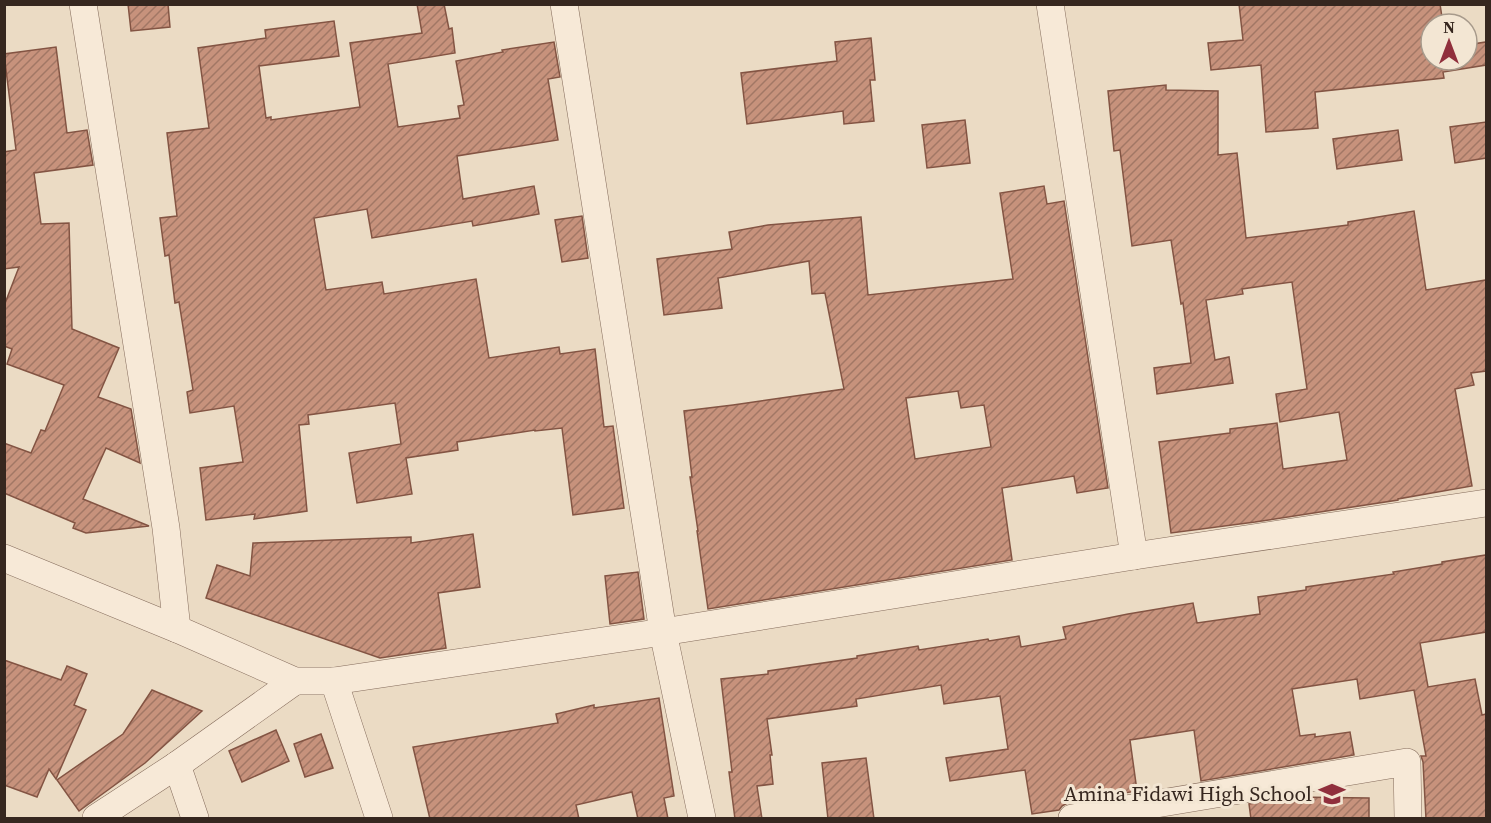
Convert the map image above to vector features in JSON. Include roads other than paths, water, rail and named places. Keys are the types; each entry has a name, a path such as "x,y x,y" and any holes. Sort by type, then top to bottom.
{"street":[{"path":"83,4 166,528 177,629"},
{"path":"564,4 663,632 702,819"},
{"path":"1050,4 1134,556"},
{"path":"4,558 296,681 334,681 663,632 1134,556 1486,503"},
{"path":"96,819 296,681"},
{"path":"334,681 379,819"},
{"path":"1072,819 1407,762 1408,819"},
{"path":"177,765 195,819"}],"place":[{"name":"Amina Fidawi High School","path":"1332,794"}]}
